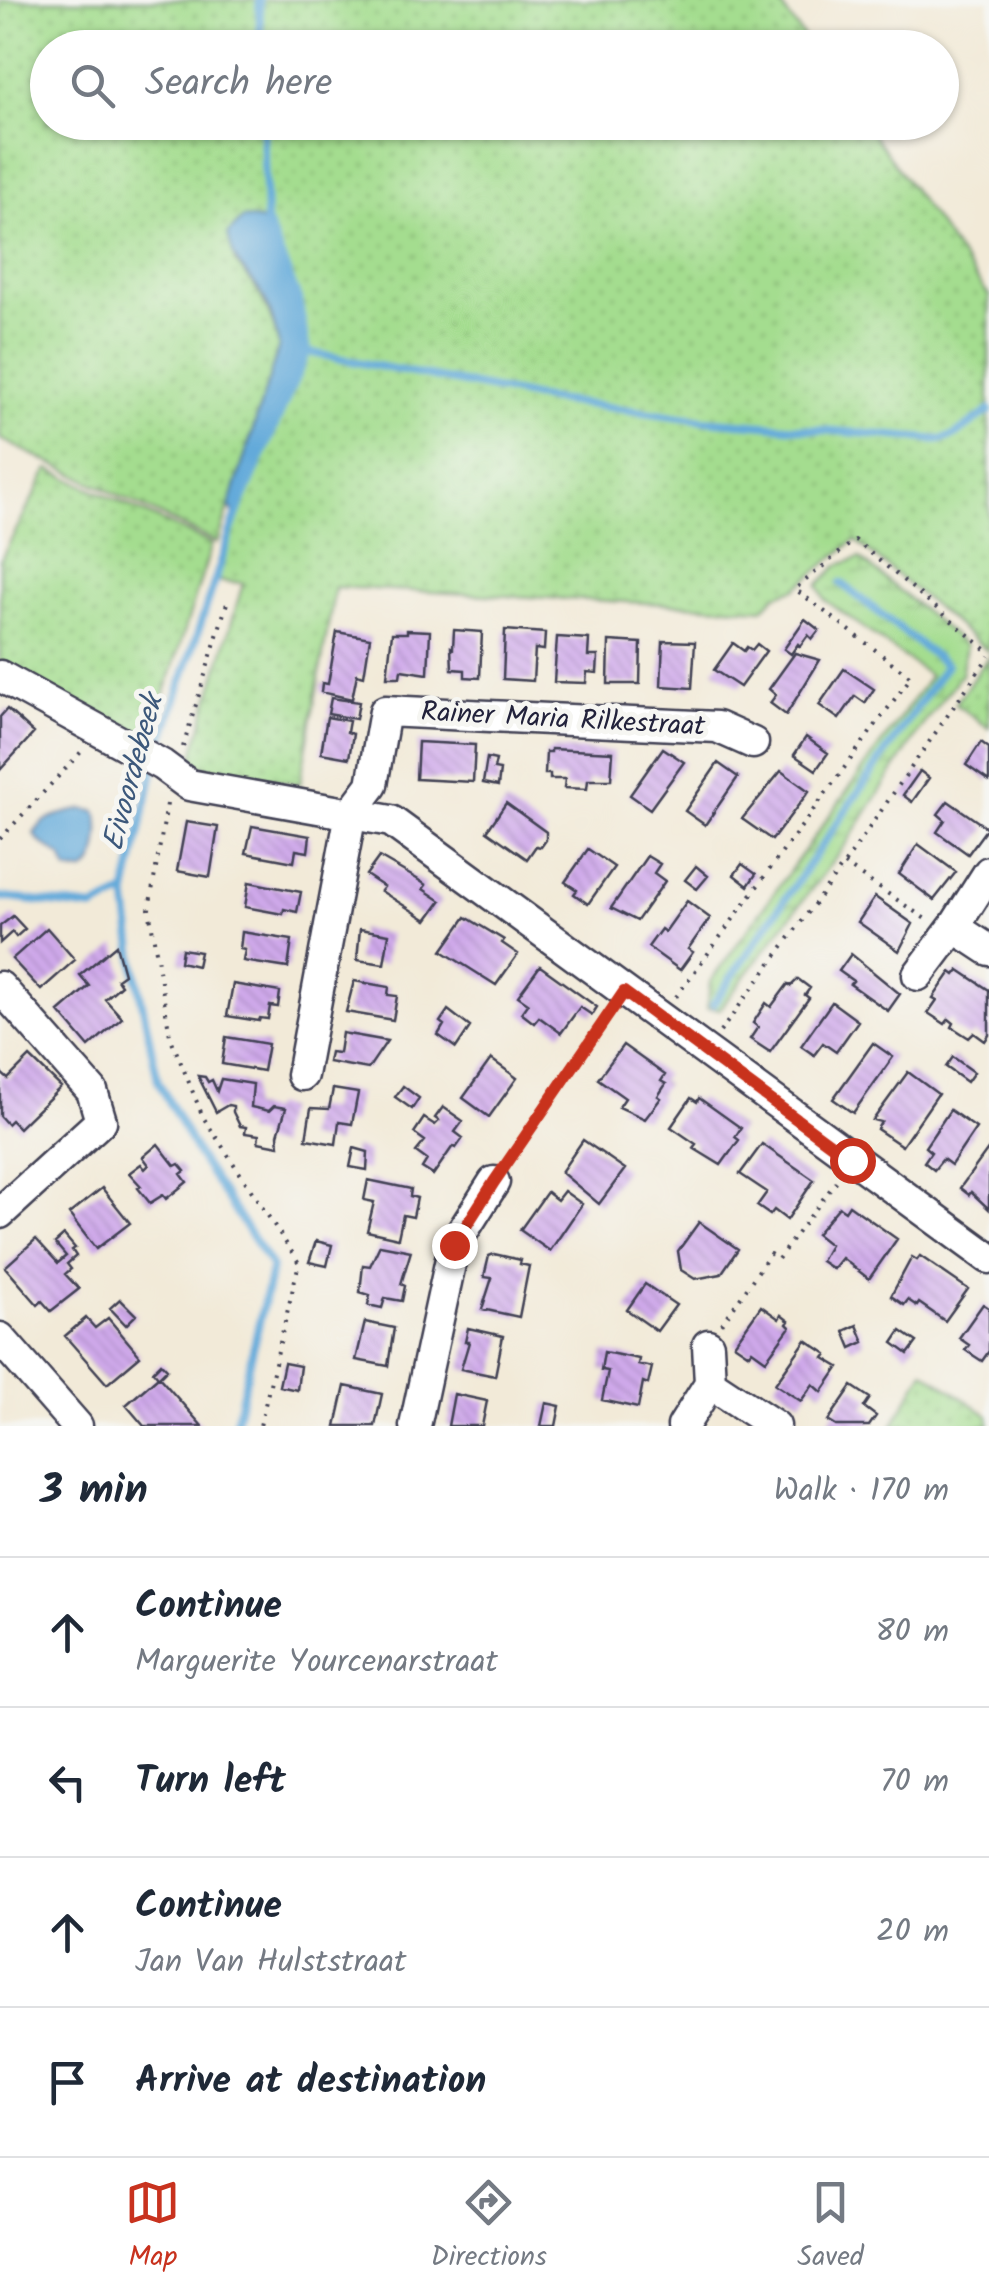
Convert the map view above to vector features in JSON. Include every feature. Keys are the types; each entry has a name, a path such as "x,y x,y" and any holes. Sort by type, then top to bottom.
{"street":[{"path":"0,676 102,730 189,785 391,820 989,1258"},
{"name":"Rainer Maria Rilkestraat","path":"302,1075 351,813 372,785 385,712 717,727 753,743"},
{"path":"918,975 989,872"},
{"path":"951,930 989,950"},
{"path":"0,987 92,1091 101,1121 0,1213"},
{"path":"416,1426 454,1245 494,1182"},
{"path":"0,1338 76,1426"},
{"path":"683,1426 710,1383 708,1345"},
{"path":"710,1383 776,1426"}],"path":[{"path":"658,1017 687,985 912,677 795,589 854,540 989,654 707,1053"},
{"path":"227,604 160,764 164,814 149,909 170,1036 203,1116 300,1263 260,1426"},
{"path":"0,839 102,730"},
{"path":"844,864 951,930"},
{"path":"494,1182 624,992"},
{"path":"708,1345 770,1254 778,1259 852,1160"}],"green space":[{"path":"0,0 777,0 799,30 30,30 30,140 877,140 989,296 989,652 855,540 795,589 776,595 763,609 335,587 300,784 190,765 243,583 214,581 236,516 307,352 298,298 233,260 262,300 279,346 218,543 0,439"},
{"path":"48,469 212,544 149,743 0,664 0,561"},
{"path":"860,558 966,646 961,675 926,720 849,840 720,1009 707,1008 710,982 930,676 825,600 818,585 838,565"},
{"path":"989,656 989,728 955,704"},
{"path":"924,1371 989,1416 989,1426 892,1426"}],"water":[{"path":"243,218 266,221 298,298 307,352 236,516 229,507 279,346 267,304 236,261 231,246 228,234"},
{"path":"82,809 96,811 99,839 90,867 76,872 67,870 62,857 34,834 49,819"}],"building":[{"path":"805,619 819,630 812,639 808,635 791,654 784,649"},
{"path":"454,630 482,632 480,678 465,677 465,670 452,669"},
{"path":"505,630 545,633 544,650 535,649 533,681 503,679"},
{"path":"430,631 428,674 401,670 400,677 387,677 392,633"},
{"path":"337,632 370,638 364,676 357,674 352,699 321,692 322,683 328,684"},
{"path":"557,637 589,639 588,656 598,656 597,673 587,672 586,683 554,682"},
{"path":"609,641 641,643 640,684 608,684"},
{"path":"663,641 695,642 692,688 661,686"},
{"path":"733,643 744,651 757,644 766,651 740,687 714,670"},
{"path":"795,653 820,660 786,715 770,703 776,695 769,689"},
{"path":"844,669 874,689 865,703 855,696 839,719 819,705"},
{"path":"331,698 359,702 356,719 328,714"},
{"path":"7,709 34,733 0,770 0,717"},
{"path":"327,717 349,721 347,732 353,734 349,758 321,753"},
{"path":"806,737 828,753 816,770 794,755"},
{"path":"418,742 475,745 473,782 416,779"},
{"path":"981,742 989,748 989,781 966,765"},
{"path":"663,748 684,762 650,809 630,795"},
{"path":"546,752 613,752 611,780 588,780 587,789 564,788 565,779 550,779 550,774 545,774"},
{"path":"487,758 496,760 494,769 500,770 498,786 483,783"},
{"path":"718,763 738,777 705,825 685,811"},
{"path":"781,771 809,791 772,840 742,819"},
{"path":"920,771 929,778 912,802 903,795"},
{"path":"948,801 987,828 968,854 937,832 945,820 938,814"},
{"path":"506,803 546,832 546,840 527,859 487,831"},
{"path":"186,822 218,827 210,877 177,871"},
{"path":"252,826 310,836 308,852 296,850 294,862 246,853"},
{"path":"918,844 956,872 934,900 899,874"},
{"path":"588,849 614,867 588,904 565,882"},
{"path":"647,856 660,864 654,873 665,881 637,921 611,908"},
{"path":"379,857 426,885 423,889 441,901 427,920 381,891 384,887 366,875"},
{"path":"742,864 756,874 748,886 734,875"},
{"path":"696,866 708,876 697,889 685,880"},
{"path":"249,882 301,892 297,912 284,909 283,914 245,907"},
{"path":"875,897 913,924 899,951 858,922"},
{"path":"687,901 710,918 688,949 693,952 680,970 648,947 661,929 665,932"},
{"path":"13,916 25,929 16,937 12,932 0,943 0,926"},
{"path":"466,917 504,940 502,943 518,954 496,985 442,951"},
{"path":"47,928 75,960 41,990 12,959"},
{"path":"360,929 389,934 384,964 357,960"},
{"path":"242,932 292,940 288,968 243,961"},
{"path":"116,945 124,974 117,979 121,985 105,999 122,1018 89,1047 59,1012 89,986 80,975"},
{"path":"182,949 200,952 197,966 180,962"},
{"path":"851,954 900,994 888,1011 850,984 853,981 839,971"},
{"path":"540,966 597,1007 592,1015 580,1007 561,1033 539,1017 534,1023 521,1013 528,1003 518,996"},
{"path":"959,970 989,990 989,1035 985,1041 974,1033 969,1038 952,1027 954,1023 949,1019 945,1024 928,1013 951,972 955,975"},
{"path":"798,979 810,988 805,995 809,998 770,1052 750,1039 758,1027 753,1023 766,1003 771,1007 788,984 791,986"},
{"path":"354,981 389,987 388,995 397,996 393,1020 346,1012"},
{"path":"233,984 280,992 278,1007 270,1006 268,1019 259,1021 227,1016"},
{"path":"832,1002 858,1021 836,1052 823,1043 814,1055 801,1046"},
{"path":"448,1010 470,1027 456,1048 438,1035"},
{"path":"342,1033 387,1041 368,1069 328,1062 330,1052 339,1053"},
{"path":"226,1037 268,1044 263,1071 222,1064"},
{"path":"873,1043 893,1057 853,1113 833,1099"},
{"path":"623,1045 665,1075 661,1081 666,1084 658,1096 661,1098 645,1119 619,1107 625,1098 598,1079"},
{"path":"30,1057 61,1087 19,1128 11,1120 7,1124 0,1116 0,1072 8,1079"},
{"path":"953,1057 974,1072 967,1082 946,1067"},
{"path":"491,1059 517,1078 489,1117 463,1098"},
{"path":"908,1072 938,1094 902,1146 877,1129 881,1122 873,1120"},
{"path":"198,1076 208,1082 212,1080 217,1091 221,1079 253,1084 251,1107 269,1111 274,1106 286,1108 279,1146 258,1142 259,1135 245,1133 246,1127 240,1126 233,1106 216,1112"},
{"path":"403,1086 419,1098 412,1109 395,1097"},
{"path":"333,1089 358,1093 352,1124 339,1122 336,1144 306,1139 311,1108 329,1109"},
{"path":"691,1098 697,1102 699,1098 741,1128 735,1137 739,1140 721,1165 693,1148 696,1144 671,1127"},
{"path":"443,1107 463,1121 455,1132 463,1138 433,1175 422,1168 427,1160 416,1152 425,1141 414,1133 424,1118 435,1125"},
{"path":"950,1110 976,1128 951,1165 943,1159 934,1170 924,1162 931,1152 925,1147"},
{"path":"583,1140 625,1169 599,1204 561,1172"},
{"path":"158,1144 175,1166 179,1164 185,1171 181,1174 187,1182 166,1199 163,1195 150,1203 129,1173 141,1164 145,1169 149,1165 143,1157"},
{"path":"762,1144 814,1180 787,1220 774,1210 770,1215 757,1206 767,1192 740,1174"},
{"path":"354,1148 368,1152 367,1170 350,1167"},
{"path":"989,1148 989,1209 971,1192 969,1195 960,1188"},
{"path":"368,1180 411,1189 410,1196 417,1198 413,1217 403,1215 398,1238 367,1231 374,1202 364,1200"},
{"path":"102,1188 130,1223 96,1249 69,1214"},
{"path":"564,1191 582,1204 550,1251 520,1230 547,1192 557,1200"},
{"path":"849,1205 897,1239 869,1279 842,1258 833,1269 821,1261 830,1245 816,1234 839,1207 845,1211"},
{"path":"699,1222 738,1249 721,1274 695,1279 681,1270 678,1251"},
{"path":"64,1235 75,1248 72,1250 76,1256 67,1264 71,1269 65,1274 79,1289 51,1311 42,1301 38,1305 5,1267 36,1239 58,1263 66,1256 55,1243"},
{"path":"316,1241 332,1245 327,1266 309,1262"},
{"path":"380,1245 411,1251 401,1284 405,1286 402,1301 385,1298 382,1308 368,1305 370,1295 360,1292 363,1265 370,1266"},
{"path":"489,1256 521,1260 520,1264 529,1266 519,1317 482,1309 492,1278 484,1277"},
{"path":"920,1256 968,1289 945,1321 919,1303 917,1306 908,1300 904,1305 891,1296 912,1257 917,1260"},
{"path":"645,1284 676,1305 657,1331 627,1310"},
{"path":"120,1299 136,1315 126,1325 110,1308"},
{"path":"983,1304 989,1308 989,1351 982,1361 965,1350 969,1345 959,1338"},
{"path":"761,1306 779,1319 781,1315 790,1327 766,1360 734,1344"},
{"path":"86,1318 95,1328 108,1318 140,1356 107,1384 65,1336"},
{"path":"365,1322 394,1328 388,1366 356,1360"},
{"path":"857,1325 864,1342 851,1348 844,1331"},
{"path":"468,1328 503,1336 495,1376 461,1369 469,1342 465,1342"},
{"path":"901,1331 917,1342 908,1354 893,1343"},
{"path":"806,1340 839,1367 822,1392 813,1384 801,1401 775,1384"},
{"path":"604,1352 639,1359 638,1364 652,1367 648,1384 643,1382 638,1408 602,1400 608,1371 601,1370"},
{"path":"161,1363 167,1369 159,1377 202,1426 144,1426 126,1405 158,1377 153,1371"},
{"path":"284,1363 300,1366 297,1390 279,1386"},
{"path":"345,1386 382,1394 375,1426 336,1426"},
{"path":"852,1386 870,1398 864,1407 876,1416 869,1426 836,1426 828,1421"},
{"path":"454,1394 487,1401 482,1426 448,1426"},
{"path":"546,1403 560,1406 556,1426 541,1426"}],"waterway":[{"name":"Eivoordebeek","path":"259,0 260,30"},
{"name":"Eivoordebeek","path":"158,754 236,516 307,352 298,298 266,221 264,140"},
{"path":"307,352 539,398 704,420 941,440 954,436 989,411"},
{"path":"713,1004 946,665 841,583"},
{"name":"Eivoordebeek","path":"154,768 126,893 136,973 158,1081 198,1156 272,1267 235,1426"},
{"path":"0,897 94,908 126,893"}],"route":[{"path":"454,1245 624,992 852,1160"}]}
